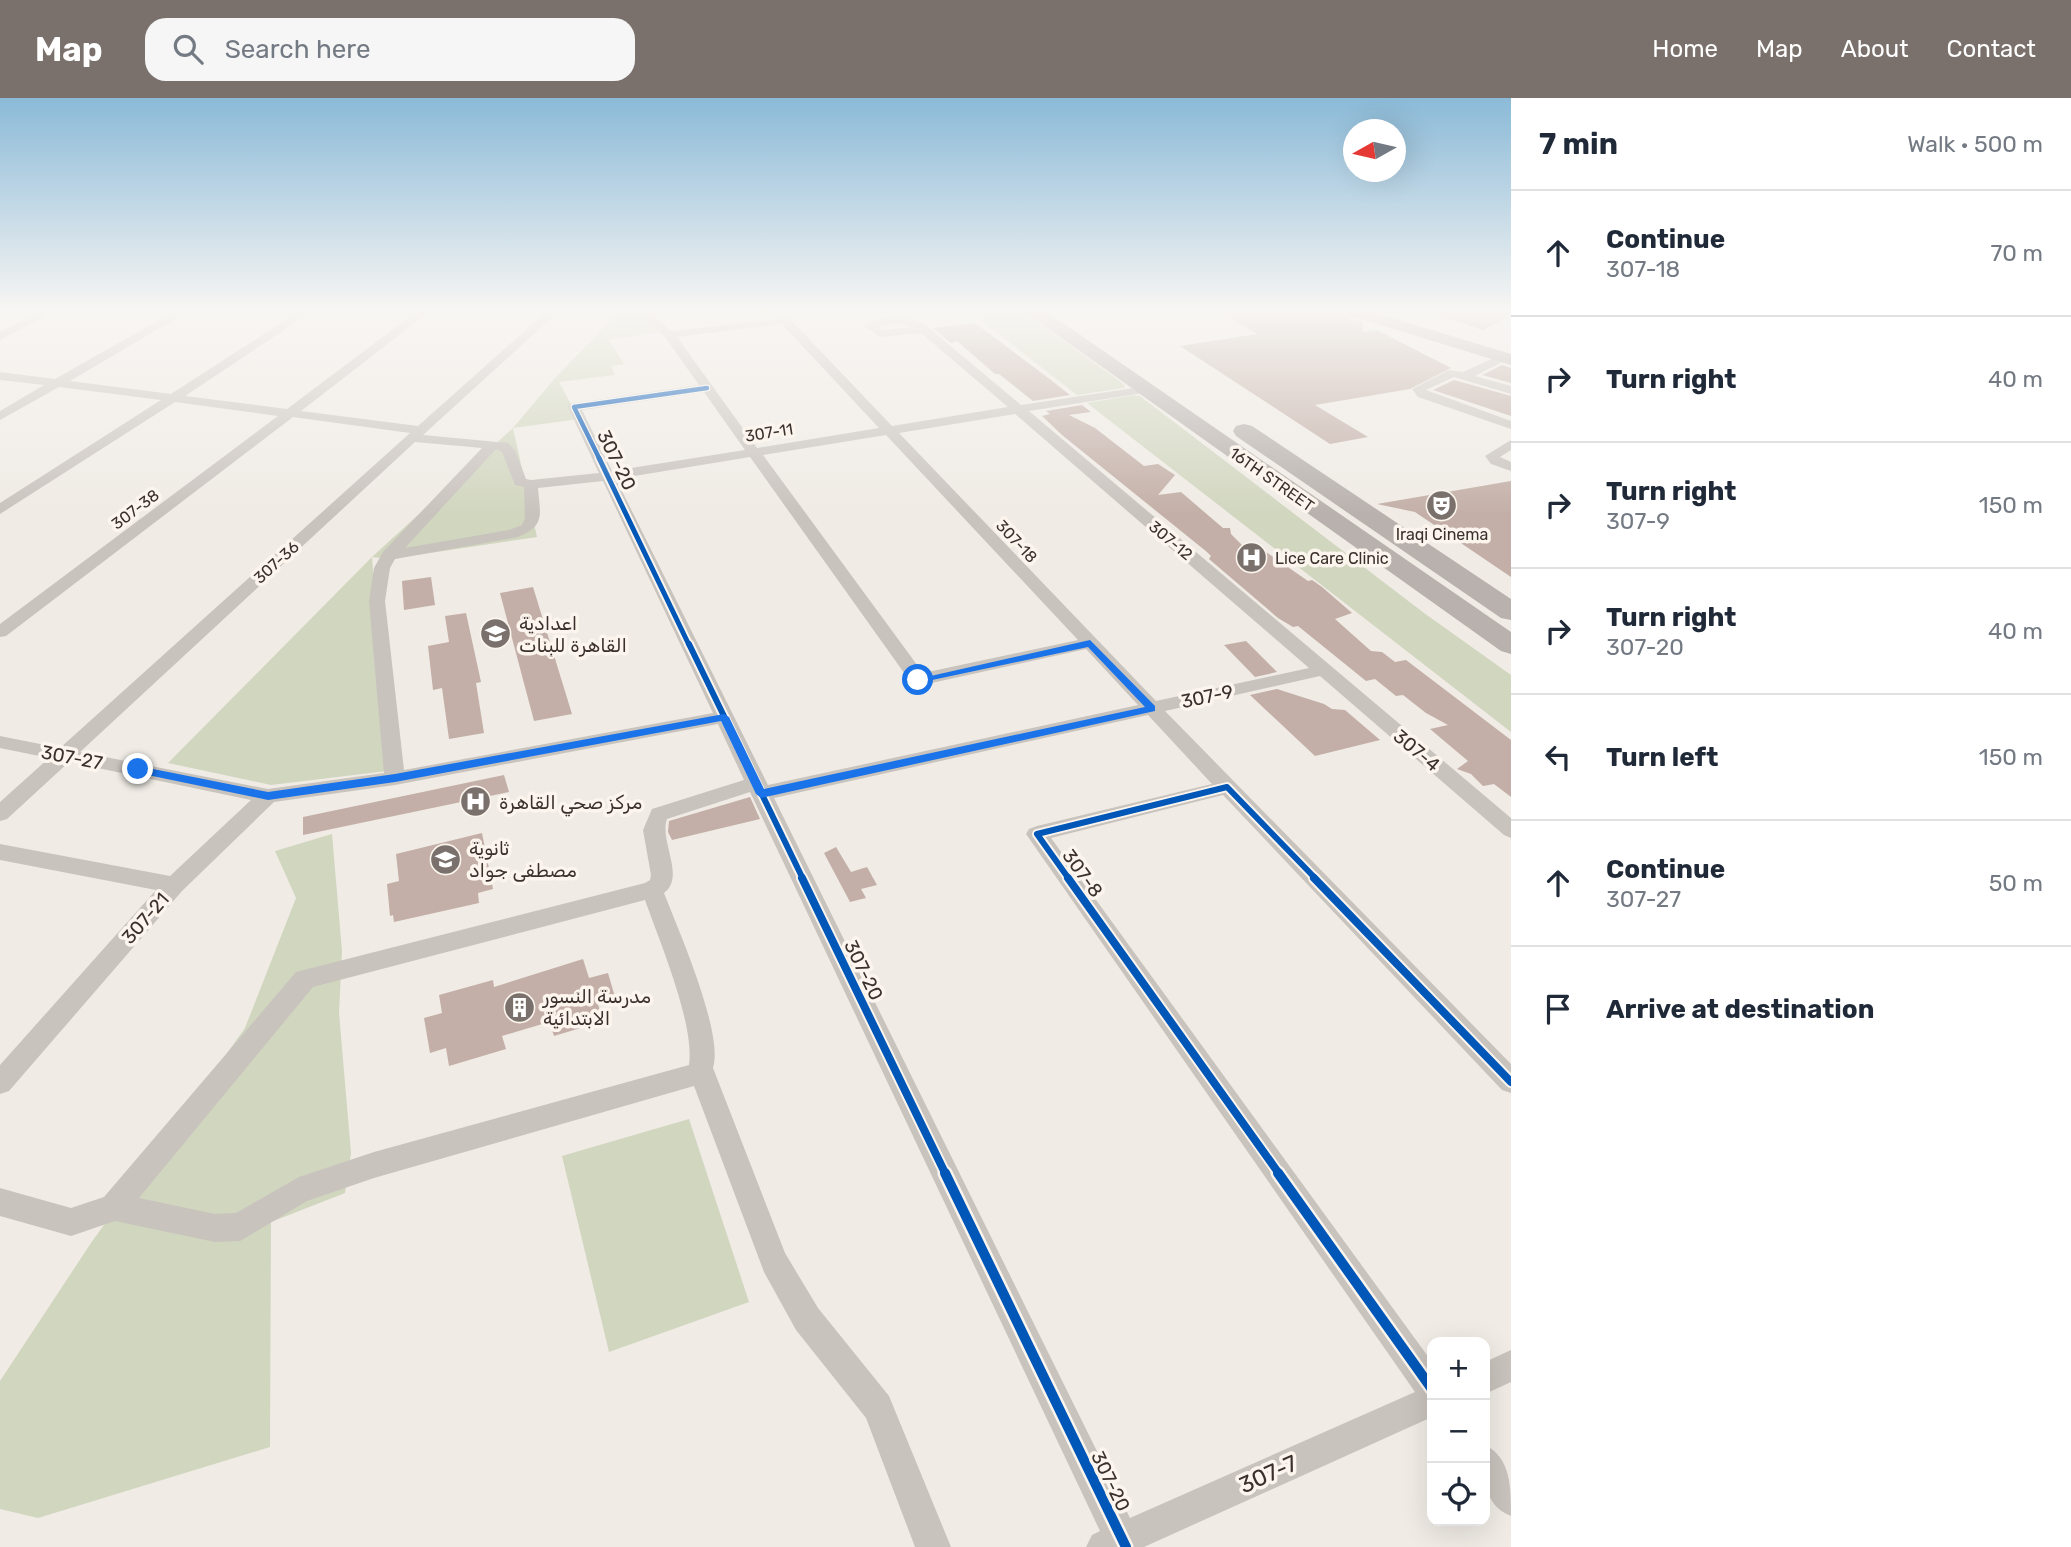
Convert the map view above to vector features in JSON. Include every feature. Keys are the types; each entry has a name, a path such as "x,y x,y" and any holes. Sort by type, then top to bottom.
{"main road":[{"name":"16TH STREET","path":"1131,380 1511,645"},
{"name":"16TH STREET","path":"1169,380 1511,611"}],"street":[{"path":"31,380 291,413 494,444 508,450 520,482 531,485 533,518 528,528 513,534 389,555"},
{"path":"0,416 65,380"},
{"path":"0,510 201,380"},
{"path":"291,413 335,380"},
{"name":"307-36","path":"0,814 477,380"},
{"path":"701,380 918,680 1090,643"},
{"name":"307-18","path":"841,380 1227,787"},
{"name":"307-12","path":"983,380 1324,670"},
{"path":"1438,380 1418,391 1511,425"},
{"path":"1480,380 1511,390"},
{"name":"307-20","path":"707,388 574,407 1117,1544"},
{"name":"307-11","path":"531,485 607,476 1143,390"},
{"name":"307-38","path":"0,632 291,413"},
{"path":"1511,443 1492,456 1511,467"},
{"path":"395,778 377,601 382,568 389,555 494,444"},
{"name":"307-9","path":"652,890 661,884 663,875 653,827 659,814 758,789 1324,670"},
{"name":"307-4","path":"1324,670 1511,830"},
{"name":"307-27","path":"0,742 268,796 395,778 724,717"},
{"path":"1227,787 1511,1082"},
{"name":"307-8","path":"1227,787 1037,834 1427,1382"},
{"path":"174,885 268,796"},
{"name":"307-21","path":"0,852 174,885"},
{"name":"307-21","path":"0,1083 174,885"},
{"path":"0,1202 71,1222 114,1207 305,979 652,890 697,1020 705,1062 702,1071 774,1262 807,1318 878,1407 933,1547"},
{"path":"114,1207 215,1228 240,1227 299,1190 374,1165 702,1071"},
{"path":"1490,1376 1511,1366"},
{"name":"307-7","path":"1117,1544 1427,1403"},
{"path":"1486,1463 1511,1499"}],"green space":[{"path":"554,380 578,380 559,382 579,419 513,428"},
{"path":"1057,380 1118,380 1125,385 1124,388 1077,395"},
{"path":"1140,396 1424,613 1511,675 1511,732 1087,403"},
{"path":"513,428 537,537 390,559 372,557"},
{"path":"372,557 387,771 271,785 168,763"},
{"path":"332,834 342,951 339,1013 351,1153 345,1193 271,1222 270,1447 38,1518 0,1509 0,1381 91,1243 245,1028 296,898 275,851"},
{"path":"689,1119 749,1302 609,1352 562,1156"}],"building":[{"path":"1006,380 1050,380 1070,395 1033,401"},
{"path":"1231,380 1428,380 1410,389 1315,405 1368,437 1330,444"},
{"path":"1454,380 1511,396 1511,416 1433,390"},
{"path":"1082,405 1091,412 1069,415 1095,428 1144,466 1158,464 1175,475 1158,495 1181,492 1223,528 1230,528 1231,534 1242,545 1253,543 1308,581 1312,580 1352,613 1335,619 1371,651 1382,652 1395,662 1406,660 1511,740 1511,797 1494,784 1483,786 1471,774 1457,769 1468,761 1430,729 1448,725 1426,713 1403,695 1396,696 1375,679 1366,681 1298,626 1293,627 1278,618 1209,559 1211,556 1207,552 1042,416 1050,414 1046,411"},
{"path":"1511,481 1511,577 1415,512 1377,504"},
{"path":"431,577 435,605 404,610 402,581"},
{"path":"533,587 572,714 534,721 500,593"},
{"path":"466,613 481,682 476,683 484,733 449,739 442,688 433,690 428,646 449,642 445,616"},
{"path":"1246,641 1277,672 1255,677 1224,645"},
{"path":"1277,689 1332,709 1345,710 1380,740 1315,756 1250,695"},
{"path":"504,775 509,792 303,835 303,817"},
{"path":"750,797 760,819 672,840 668,832 669,821"},
{"name":"ثانوية مصطفى جواد","path":"482,833 493,889 478,893 479,903 394,922 393,915 390,916 387,884 399,881 396,854"},
{"path":"836,847 851,872 867,867 877,885 861,889 866,898 850,902 824,853"},
{"name":"مدرسة النسور الابتدائية","path":"583,959 589,978 608,973 615,997 597,1002 604,1021 554,1036 549,1022 502,1036 506,1049 449,1066 446,1048 430,1053 424,1018 442,1013 439,995 493,980 494,987"}],"cycle path":[{"path":"707,388 574,407 1126,1547"},
{"path":"1427,1382 1037,834 1227,787 1511,1082"}],"place":[{"name":"Iraqi Cinema","path":"1442,505"},
{"name":"Lice Care Clinic","path":"1252,558"},
{"name":"اعدادية القاهرة للبنات","path":"496,634"},
{"name":"مركز صحي القاهرة","path":"476,802"},
{"name":"ثانوية مصطفى جواد","path":"446,859"},
{"name":"مدرسة النسور الابتدائية","path":"520,1007"}],"route":[{"path":"138,769 268,796 395,778 724,717 761,794 1152,708 1090,643 918,680"}]}
